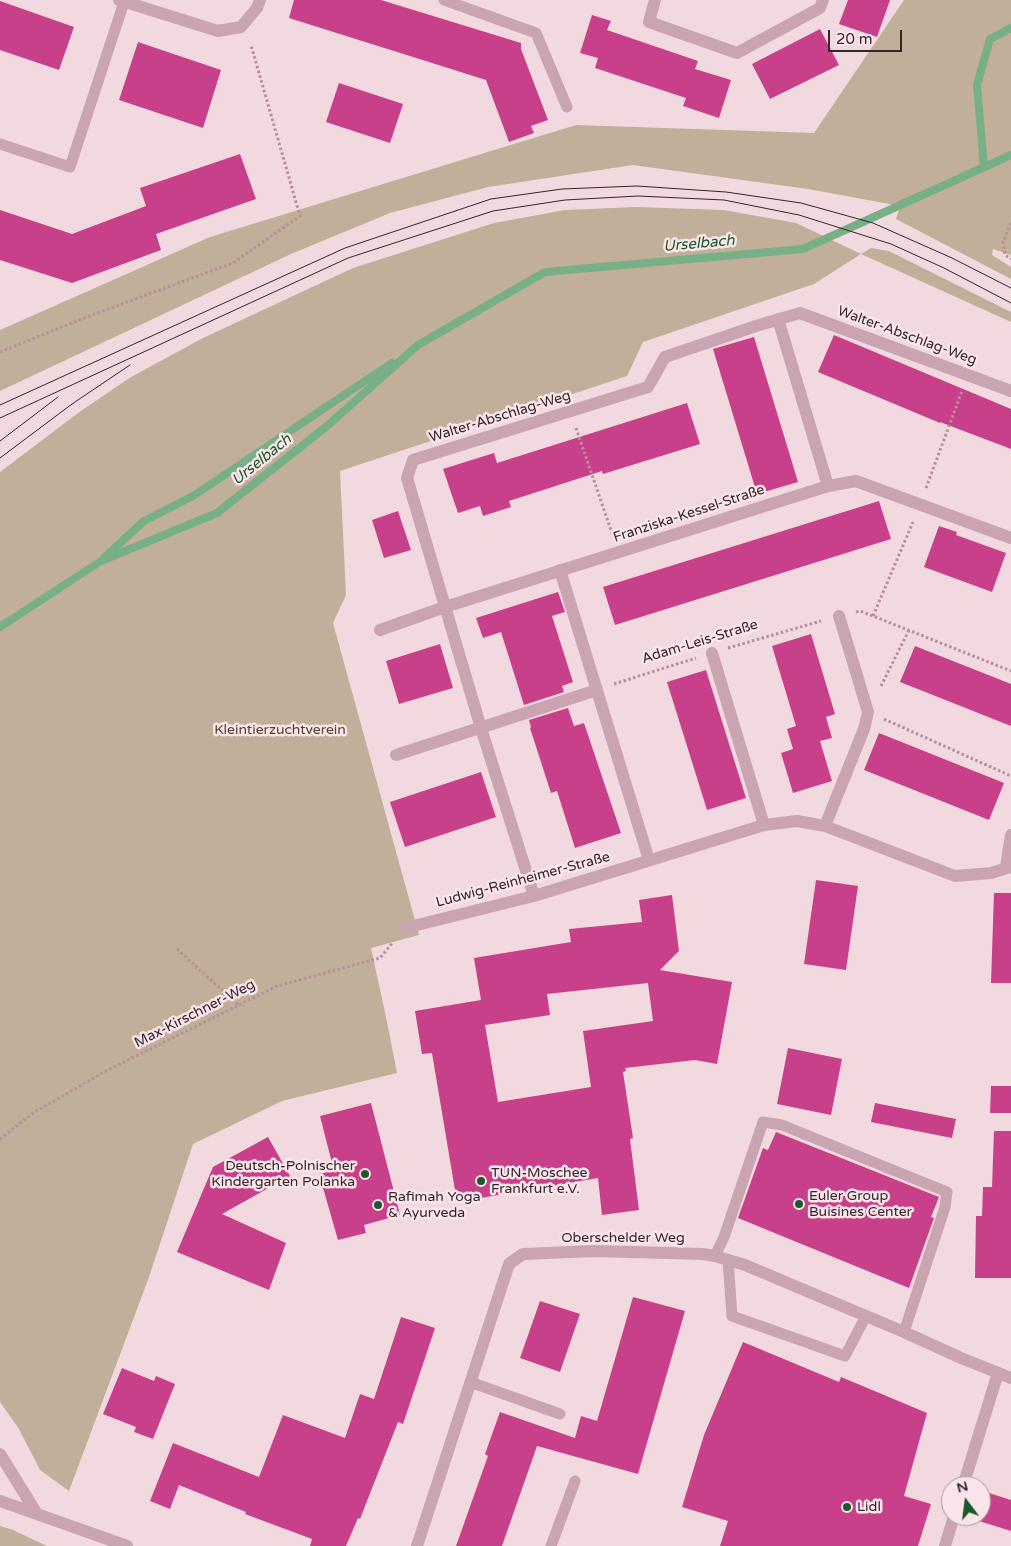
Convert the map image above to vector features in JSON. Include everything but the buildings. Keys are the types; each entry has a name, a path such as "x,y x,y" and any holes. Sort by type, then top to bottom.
{"street":[{"path":"121,1 218,30 241,27 257,8 260,0"},
{"path":"655,0 649,22 737,53 820,8 823,0"},
{"name":"Walter-Abschlag-Weg","path":"534,896 481,728 407,478 414,460 648,387 665,357 800,313 1011,391"},
{"path":"778,319 828,486"},
{"name":"Franziska-Kessel-Straße","path":"380,630 445,606 828,486 856,480 1011,538"},
{"path":"560,570 649,860"},
{"path":"825,826 864,729 868,712 839,616"},
{"path":"712,652 764,825"},
{"path":"396,755 596,690"},
{"name":"Ludwig-Reinheimer-Straße","path":"405,928 534,896 764,825 797,821 825,826 955,876 991,873 1009,867"},
{"path":"1009,867 1011,835"},
{"name":"Oberschelder Weg","path":"417,1546 509,1264 522,1254 594,1251 716,1256 745,1264 1011,1378"},
{"path":"967,1476 998,1373"},
{"path":"0,1454 37,1514"},
{"path":"0,1502 37,1514 106,1543 128,1546"},
{"path":"945,1546 951,1526"}],"lane":[{"path":"444,0 536,33 568,107"},
{"path":"0,144 70,167 121,1"},
{"path":"716,1256 763,1122 782,1125 947,1192 946,1207 904,1332"},
{"path":"728,1260 732,1316 845,1356 866,1316"},
{"path":"470,1382 560,1414"},
{"path":"551,1546 575,1481"}],"path":[{"path":"0,352 84,318 234,263 300,216 251,44"},
{"path":"1011,223 1003,242 1005,256 1011,259"},
{"path":"570,411 618,552"},
{"name":"Adam-Leis-Straße","path":"596,690 712,652 860,611 1011,671"},
{"path":"909,630 868,712 1011,776"},
{"name":"Max-Kirschner-Weg","path":"0,1139 34,1113 104,1072 277,986 380,958 405,928"},
{"path":"177,949 238,1005"}],"green space":[{"path":"904,0 1011,0 1011,255 993,249 992,255 1011,267 1011,279 896,219 900,206 808,189 633,165 488,187 390,213 291,254 0,391 0,330 210,237 576,125 814,133"},
{"name":"Kleintierzuchtverein","path":"637,207 724,210 796,223 861,254 814,284 643,342 627,376 340,471 346,595 333,623 419,935 371,948 397,1073 282,1101 193,1144 149,1277 69,1491 40,1470 19,1429 0,1402 0,472 78,413 131,377 203,338 353,268 494,223 565,210"},
{"path":"871,248 889,251 1011,312 1011,322 861,254"},
{"path":"0,1526 13,1530 47,1546 0,1546"}],"waterway":[{"name":"Urselbach","path":"984,167 977,85 990,39 1011,28"},
{"name":"Urselbach","path":"0,627 101,561 217,513 327,426 418,345 545,272 803,249 1011,155"},
{"name":"Urselbach","path":"104,558 144,521 193,496 392,363"}],"tram line":[{"path":"0,405 345,248 491,199 562,189 637,186 726,192 801,203 873,223 952,258 1011,288"},
{"path":"0,418 348,258 493,211 565,200 638,196 724,200 799,215 891,244 944,268 1011,303"},
{"path":"0,458 72,404 130,365"},
{"path":"0,441 58,397"}],"place":[{"name":"Deutsch-Polnischer Kindergarten Polanka","path":"365,1174"},
{"name":"TUN-Moschee Frankfurt e.V.","path":"481,1181"},
{"name":"Euler Group Buisines Center","path":"799,1204"},
{"name":"Rafimah Yoga & Ayurveda","path":"378,1205"},
{"name":"Lidl","path":"847,1507"}]}
